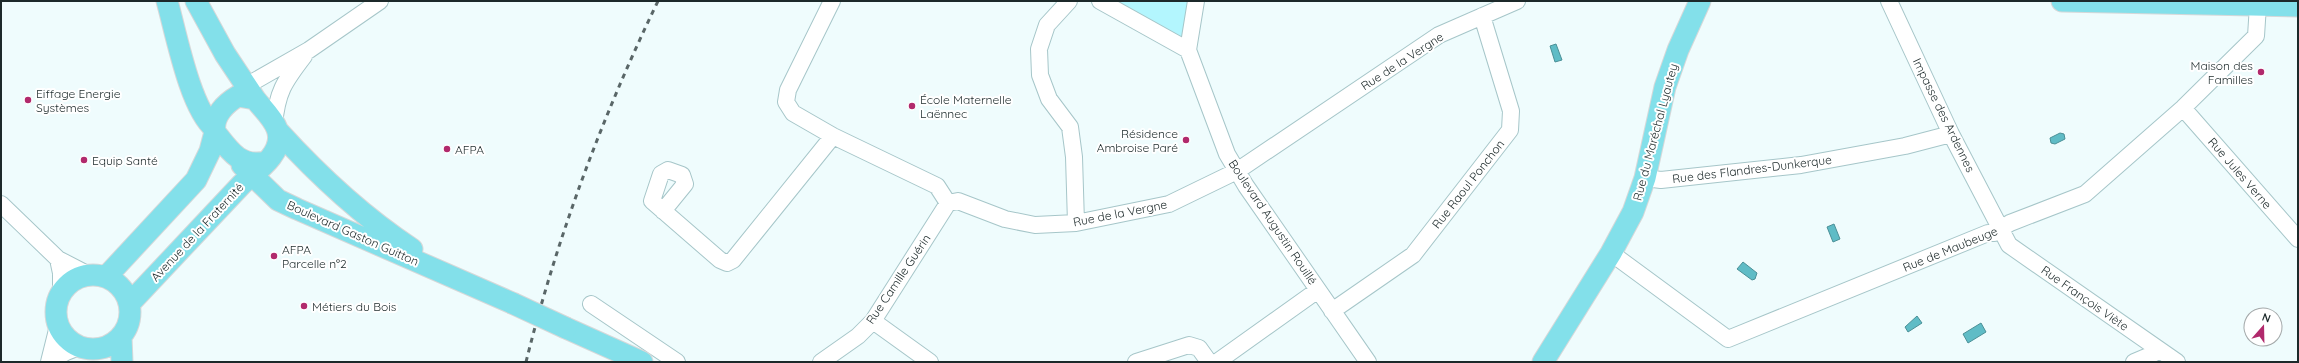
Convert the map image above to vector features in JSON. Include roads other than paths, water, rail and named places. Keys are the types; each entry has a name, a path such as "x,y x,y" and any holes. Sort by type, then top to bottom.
{"main road":[{"path":"167,1 196,102 207,122 215,130 235,157 259,169 273,155 278,143 276,128 247,94 208,26 196,1"},
{"name":"Rue du Maréchal Lyautey","path":"1543,362 1611,253 1633,212 1645,178 1665,87 1700,1"},
{"path":"2062,1 2298,6"},
{"path":"98,276 196,180 210,151 218,114 227,102 247,94"},
{"name":"Boulevard Gaston Guitton","path":"276,128 315,170 373,222 462,280"},
{"name":"Boulevard Gaston Guitton","path":"259,169 278,200 462,280 642,362"},
{"name":"Avenue de la Fraternité","path":"130,303 259,169"},
{"path":"215,214 235,201 249,198 278,200"},
{"path":"98,276 117,283 125,292 130,303 131,315 128,327 122,337 93,353 67,339 58,326 56,303 61,292 68,284 78,278 98,276"},
{"path":"122,337 122,362"}],"street":[{"path":"247,94 380,1"},
{"path":"832,1 788,90 786,102 793,113 833,136 937,186 948,203"},
{"path":"1069,1 1047,25 1039,49 1040,75 1049,99 1070,127 1074,157 1076,223"},
{"path":"1100,1 1188,50 1196,1"},
{"name":"Rue de la Vergne","path":"948,203 958,202 1005,219 1035,225 1076,223 1169,204 1237,171 1439,35 1517,1"},
{"name":"Impasse des Ardennes","path":"1889,1 1951,134 2000,229"},
{"name":"Rue de Maubeuge","path":"1611,253 1728,339 1988,233 1994,233 2000,229 2084,194 2182,108 2256,36 2258,5"},
{"name":"Rue Raoul Ponchon","path":"1332,311 1413,255 1510,130 1511,112 1482,16"},
{"path":"276,128 276,102 283,85 309,50"},
{"name":"Boulevard Augustin Rouillé","path":"1188,50 1227,154 1237,171 1368,362"},
{"name":"Rue Jules Verne","path":"2182,108 2298,239"},
{"name":"Rue des Flandres-Dunkerque","path":"1645,178 1668,179 1801,166 1951,134"},
{"path":"663,211 720,260 727,263 733,260 833,136"},
{"name":"Rue Camille Guérin","path":"821,362 858,336 873,321 948,203"},
{"path":"1,204 58,259 98,276"},
{"name":"Rue François Viète","path":"2000,229 2009,245 2177,362"},
{"path":"58,259 61,273 61,292"},
{"path":"1217,362 1318,290"},
{"path":"591,304 677,362"},
{"path":"873,321 930,362"},
{"path":"49,362 58,326"},
{"path":"1136,362 1190,345 1199,348 1209,362"},
{"path":"2134,362 2153,354 2156,348"},
{"path":"49,362 66,352 93,353"}],"railway":[{"path":"526,362 552,269 583,178 618,89 658,1"}],"place":[{"name":"Maison des Familles","path":"2261,72"},
{"name":"Eiffage Energie Systèmes","path":"28,100"},
{"name":"École Maternelle Laënnec","path":"912,106"},
{"name":"Résidence Ambroise Paré","path":"1186,140"},
{"name":"AFPA","path":"447,149"},
{"name":"Equip Santé","path":"84,160"},
{"name":"AFPA Parcelle n°2","path":"274,256"},
{"name":"Métiers du Bois","path":"304,306"}]}
